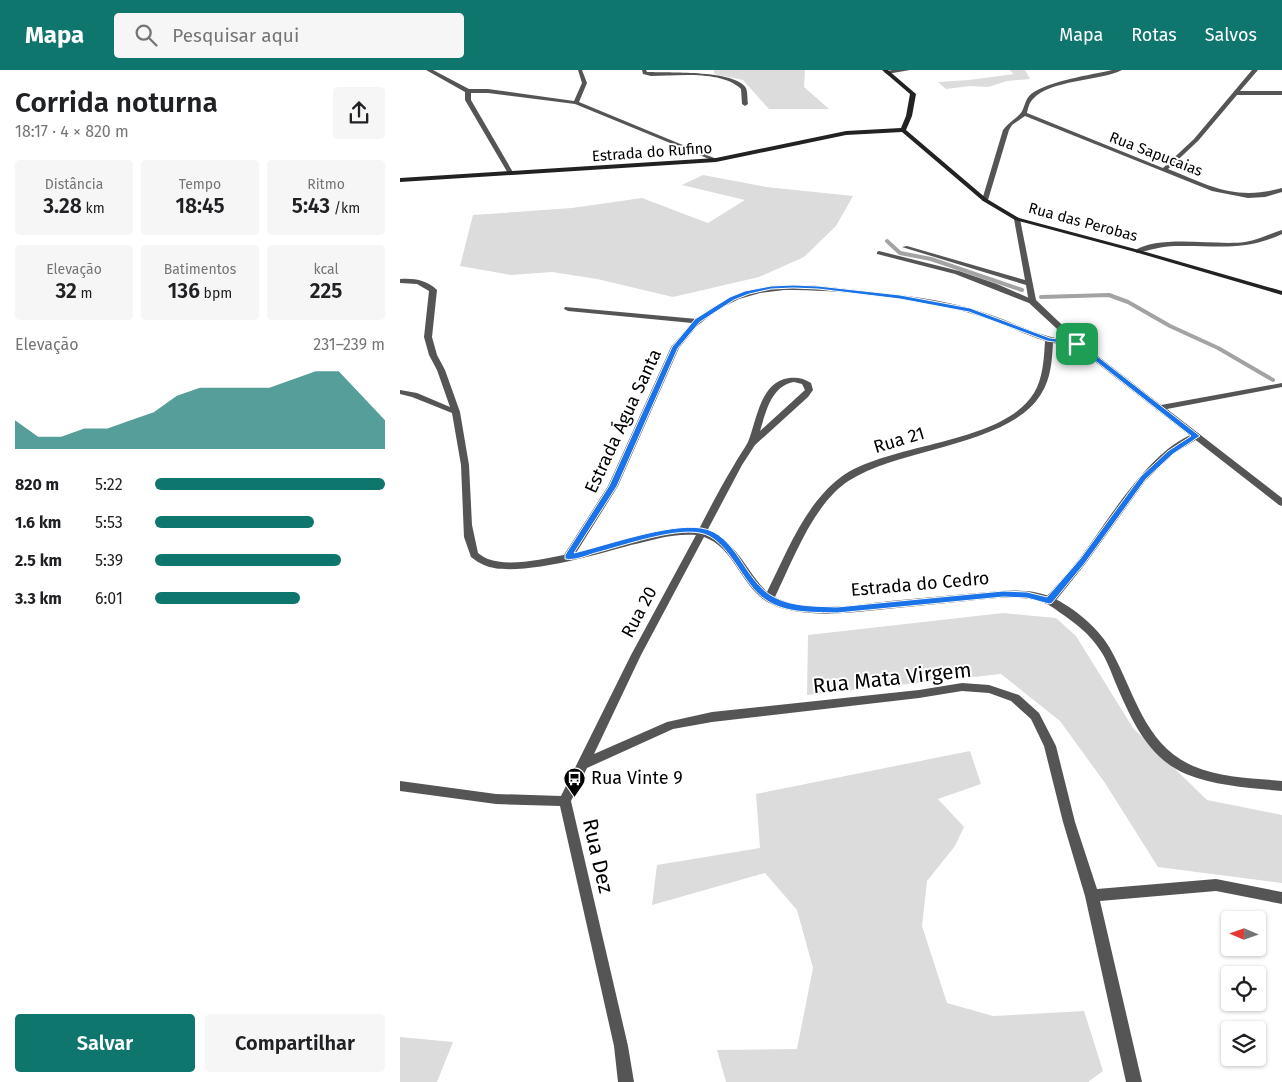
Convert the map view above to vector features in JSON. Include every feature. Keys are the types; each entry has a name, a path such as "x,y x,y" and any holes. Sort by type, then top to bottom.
{"street":[{"path":"429,70 468,91 496,92 576,103 716,160"},
{"path":"576,103 585,84 584,76 580,70"},
{"path":"644,70 645,73 651,74 698,72 736,82 744,90 745,104"},
{"path":"886,71 908,70"},
{"path":"985,200 1006,130 1010,124 1024,114 1028,101 1032,96 1041,91 1119,70"},
{"path":"1164,170 1196,140 1255,70"},
{"path":"886,71 913,94 909,116 903,130"},
{"path":"468,91 468,100 511,174"},
{"path":"1236,93 1282,93"},
{"name":"Rua Sapucaias","path":"1024,114 1164,170 1230,194 1260,196 1282,190"},
{"name":"Estrada do Rufino","path":"400,180 716,160 846,133 903,130"},
{"name":"Rua das Perobas","path":"903,130 985,200 1017,219 1138,251 1282,293"},
{"path":"1017,219 1032,301"},
{"path":"1138,251 1152,245 1165,244 1226,246 1253,243 1272,238 1282,232"},
{"path":"905,248 1029,284"},
{"path":"879,253 969,275 1032,301 1077,344"},
{"path":"400,281 428,284 433,290 428,337 433,355 441,370 456,412 465,465 469,540 474,554 484,563 504,566 532,565 680,530 701,530"},
{"name":"Estrada Água Santa","path":"568,557 613,486 676,347 698,320 732,298 771,288 818,288 946,304 991,317 1049,340 1077,344 1282,503"},
{"path":"568,309 698,320"},
{"name":"Rua 21","path":"769,598 810,520 825,498 845,478 873,464 992,429 1021,413 1037,396 1044,378 1049,340"},
{"name":"Rua 20","path":"565,801 636,655 701,530 752,443 769,398 777,384 789,380 804,382 808,385 809,390 805,395 752,443"},
{"path":"1160,408 1282,385"},
{"path":"400,392 414,395 456,412"},
{"path":"1049,601 1083,561 1143,478 1170,452 1196,436"},
{"name":"Estrada do Cedro","path":"701,530 714,536 725,545 754,584 769,598 787,606 837,610 1003,594 1027,595 1049,601 1084,624 1099,639 1112,660 1127,700 1141,728 1164,754 1187,769 1216,778 1282,786"},
{"name":"Rua Mata Virgem","path":"584,764 671,725 712,717 919,694 962,687 989,689 1015,698 1035,716 1050,746 1069,822 1092,896 1134,1082"},
{"name":"Rua Dez","path":"400,786 496,799 565,801 621,1046 626,1082"},
{"path":"1092,896 1216,885 1282,898"}],"shaded area":[{"path":"714,70 805,70 804,87 829,109 769,109 743,80 714,74"},
{"path":"1009,70 1025,70 1030,79 1007,81 988,87 970,86 946,89 938,82 1014,74"},
{"path":"703,175 766,187 853,196 836,226 804,257 759,277 673,297 597,279 552,272 511,275 460,266 473,215 572,208 642,198 708,223 745,200 682,185"},
{"path":"1003,613 1056,618 1076,636 1133,728 1207,800 1282,815 1282,883 1158,867 1105,783 1060,721 1001,674 807,695 808,635"},
{"path":"970,751 981,784 938,799 964,827 955,846 927,881 922,926 947,1003 993,1016 1084,1011 1103,1071 1088,1082 726,1082 717,1050 797,1049 813,968 797,910 765,873 652,905 657,865 760,848 756,794"},
{"path":"400,1037 453,1042 437,1082 400,1082"}],"waterway":[{"path":"887,241 900,253 931,259 1022,290"},
{"path":"1041,297 1109,295 1128,302 1170,326 1218,348 1273,380"}],"place":[{"name":"Rua Vinte 9","path":"575,797"}],"route":[{"path":"793,287 900,297 946,304 970,310 1049,340 1077,344 1196,436 1170,452 1143,478 1083,561 1049,601 1027,595 1003,594 837,610 787,606 769,598 754,584 725,545 714,536 701,530 680,530 568,557 613,486 676,347 698,320 732,298 771,288 793,287"}]}
